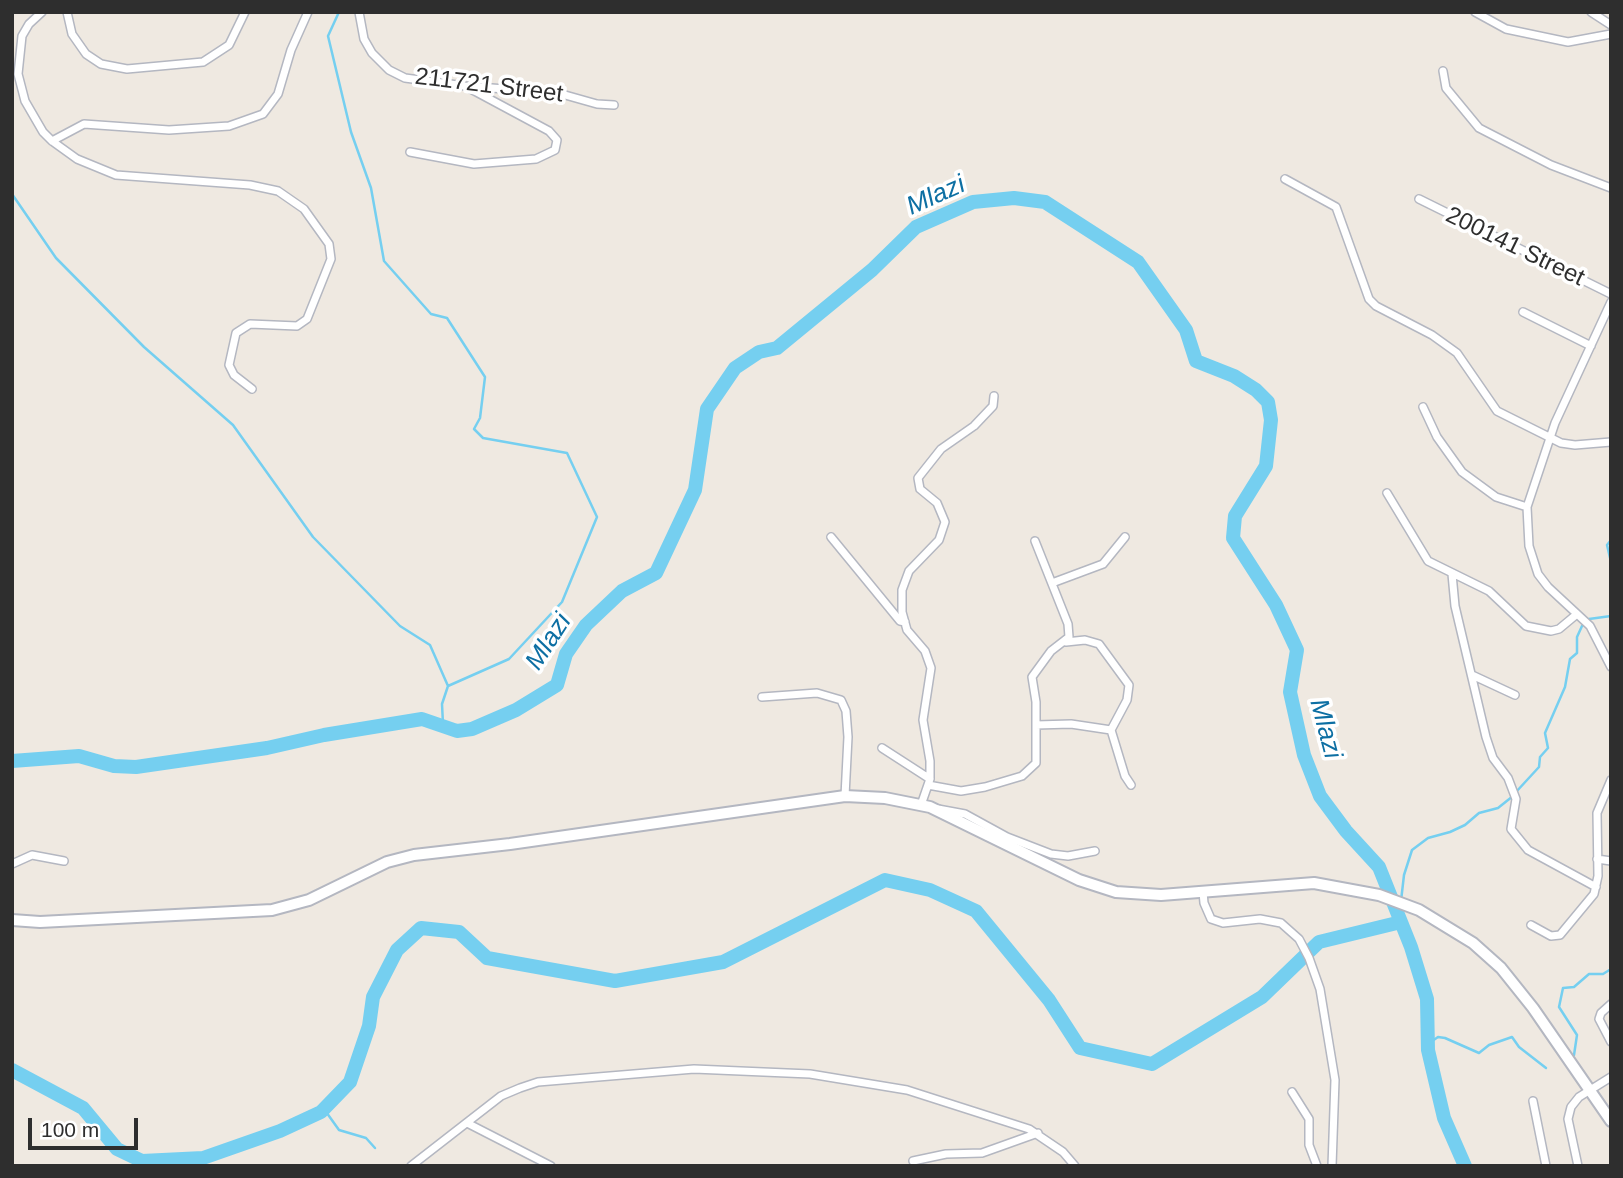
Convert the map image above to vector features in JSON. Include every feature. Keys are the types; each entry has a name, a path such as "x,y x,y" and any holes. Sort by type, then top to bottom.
{"street":[{"path":"42,12 29,24 22,36 18,74 25,101 43,132 52,141 99,170 116,175 250,185 278,191 304,209 332,249 316,299 301,324 288,327 250,324 236,333 229,365 234,375 252,389"},
{"path":"67,12 72,34 86,54 101,64 127,69 204,62 229,45 245,12"},
{"path":"52,141 84,124 169,130 229,126 263,114 278,94 291,50 308,12"},
{"name":"211721 Street","path":"359,12 364,40 389,70 405,78 465,86 558,93 614,105"},
{"path":"1475,12 1506,29 1568,42 1611,34"},
{"path":"1591,12 1611,25"},
{"path":"1443,71 1446,88 1479,128 1528,155 1611,188"},
{"path":"410,152 474,164 536,159 555,150 557,140 549,131 465,86"},
{"path":"1285,179 1336,207 1359,279 1376,306 1447,344 1471,370 1497,411 1549,439 1575,445 1611,442"},
{"name":"200141 Street","path":"1419,200 1611,294"},
{"path":"1611,302 1549,439 1527,507 1533,562 1548,587 1590,626 1611,667"},
{"path":"1523,312 1591,346"},
{"path":"926,806 930,761 923,720 930,659 914,641 905,622 902,601 905,577 928,553 944,529 937,503 919,486 920,472 941,449 974,426 993,406 994,396"},
{"path":"1423,407 1437,437 1462,472 1496,496 1527,507"},
{"path":"1387,492 1423,555 1452,574 1489,591 1514,617 1534,629 1559,629 1579,615"},
{"path":"831,537 900,621 905,622"},
{"path":"1052,583 1103,564 1125,537"},
{"path":"1035,541 1068,624 1069,637 1066,642"},
{"path":"1452,574 1455,606 1489,748 1508,778 1516,799 1511,829 1528,850 1596,887"},
{"path":"882,748 928,786 967,790 1022,776 1036,763 1037,725 1032,677 1057,646 1085,640 1099,644 1129,685 1127,700 1111,730 1125,776 1131,785"},
{"path":"1472,675 1515,695"},
{"path":"762,697 817,693 841,699 846,711 848,737 845,796"},
{"path":"1037,725 1071,724 1111,730"},
{"path":"1531,925 1550,936 1560,935 1590,900 1596,887 1597,813 1611,780"},
{"path":"12,920 40,922 272,910 303,903 387,862 414,855 510,844 845,796 885,798 965,814 1039,850 1068,856 1095,850"},
{"path":"926,806 1097,887 1134,895 1314,883 1357,890 1401,903 1437,919 1473,943 1501,968 1533,1007 1611,1121"},
{"path":"12,864 32,855 64,861"},
{"path":"1597,859 1611,861"},
{"path":"1203,892 1211,919 1223,923 1272,920 1290,929 1309,958 1320,989 1335,1080 1332,1166"},
{"path":"1611,1004 1599,1019 1611,1042"},
{"path":"411,1166 469,1124 501,1096 538,1082 694,1069 810,1074 885,1086 942,1100 1038,1133 1063,1152 1075,1166"},
{"path":"1578,1166 1569,1115 1575,1101 1611,1077"},
{"path":"1292,1092 1309,1119 1308,1145 1317,1166"},
{"path":"1533,1101 1546,1166"},
{"path":"469,1124 551,1166"},
{"path":"913,1161 946,1153 982,1153 1038,1133"}],"waterway":[{"path":"339,12 328,36 351,132 371,188 384,261 431,314 447,318 485,377 480,418 474,429 483,438 567,453 597,517 562,602 509,659 448,686"},
{"path":"12,194 56,258 144,347 233,425 313,537 400,626 430,645 448,686 442,704 443,724"},
{"name":"Mlazi","path":"12,761 79,756 114,766 136,767 267,748 324,735 422,719 457,731 472,729 516,710 557,685 566,654 586,625 622,591 656,573 695,490 707,409 735,368 759,352 777,348 872,270 916,227 973,202 1014,198 1045,202 1138,262 1186,330 1196,361 1234,376 1256,390 1268,402 1271,420 1266,466 1235,516 1233,538 1276,605 1297,650 1290,692 1304,755 1320,796 1346,831 1379,867 1411,947 1427,999 1428,1050 1444,1118 1465,1166"},
{"path":"1611,540 1607,545 1611,562"},
{"path":"1516,792 1539,767 1540,757 1548,748 1545,733 1565,687 1570,659 1577,653 1577,637 1582,626 1589,619 1611,616"},
{"path":"1401,901 1404,875 1412,850 1428,838 1465,825 1479,813 1498,808 1513,796"},
{"path":"12,1070 83,1108 117,1149 142,1161 203,1158 280,1131 321,1112 350,1082 369,1026 373,997 397,950 421,928 459,932 487,958 615,981 723,962 885,880 930,890 976,911 1049,1000 1080,1048 1152,1064 1262,997 1319,942 1401,922"},
{"name":"Mlazi","path":"1399,918 1400,907"},
{"path":"1574,1055 1577,1035 1559,1007 1563,988 1574,987 1589,974 1603,974 1611,969"},
{"path":"1428,1044 1438,1037 1445,1038 1479,1053 1489,1045 1512,1037 1519,1047 1546,1068"},
{"path":"324,1109 339,1130 366,1138 375,1148"},
{"path":"174,1160 174,1166"}]}
